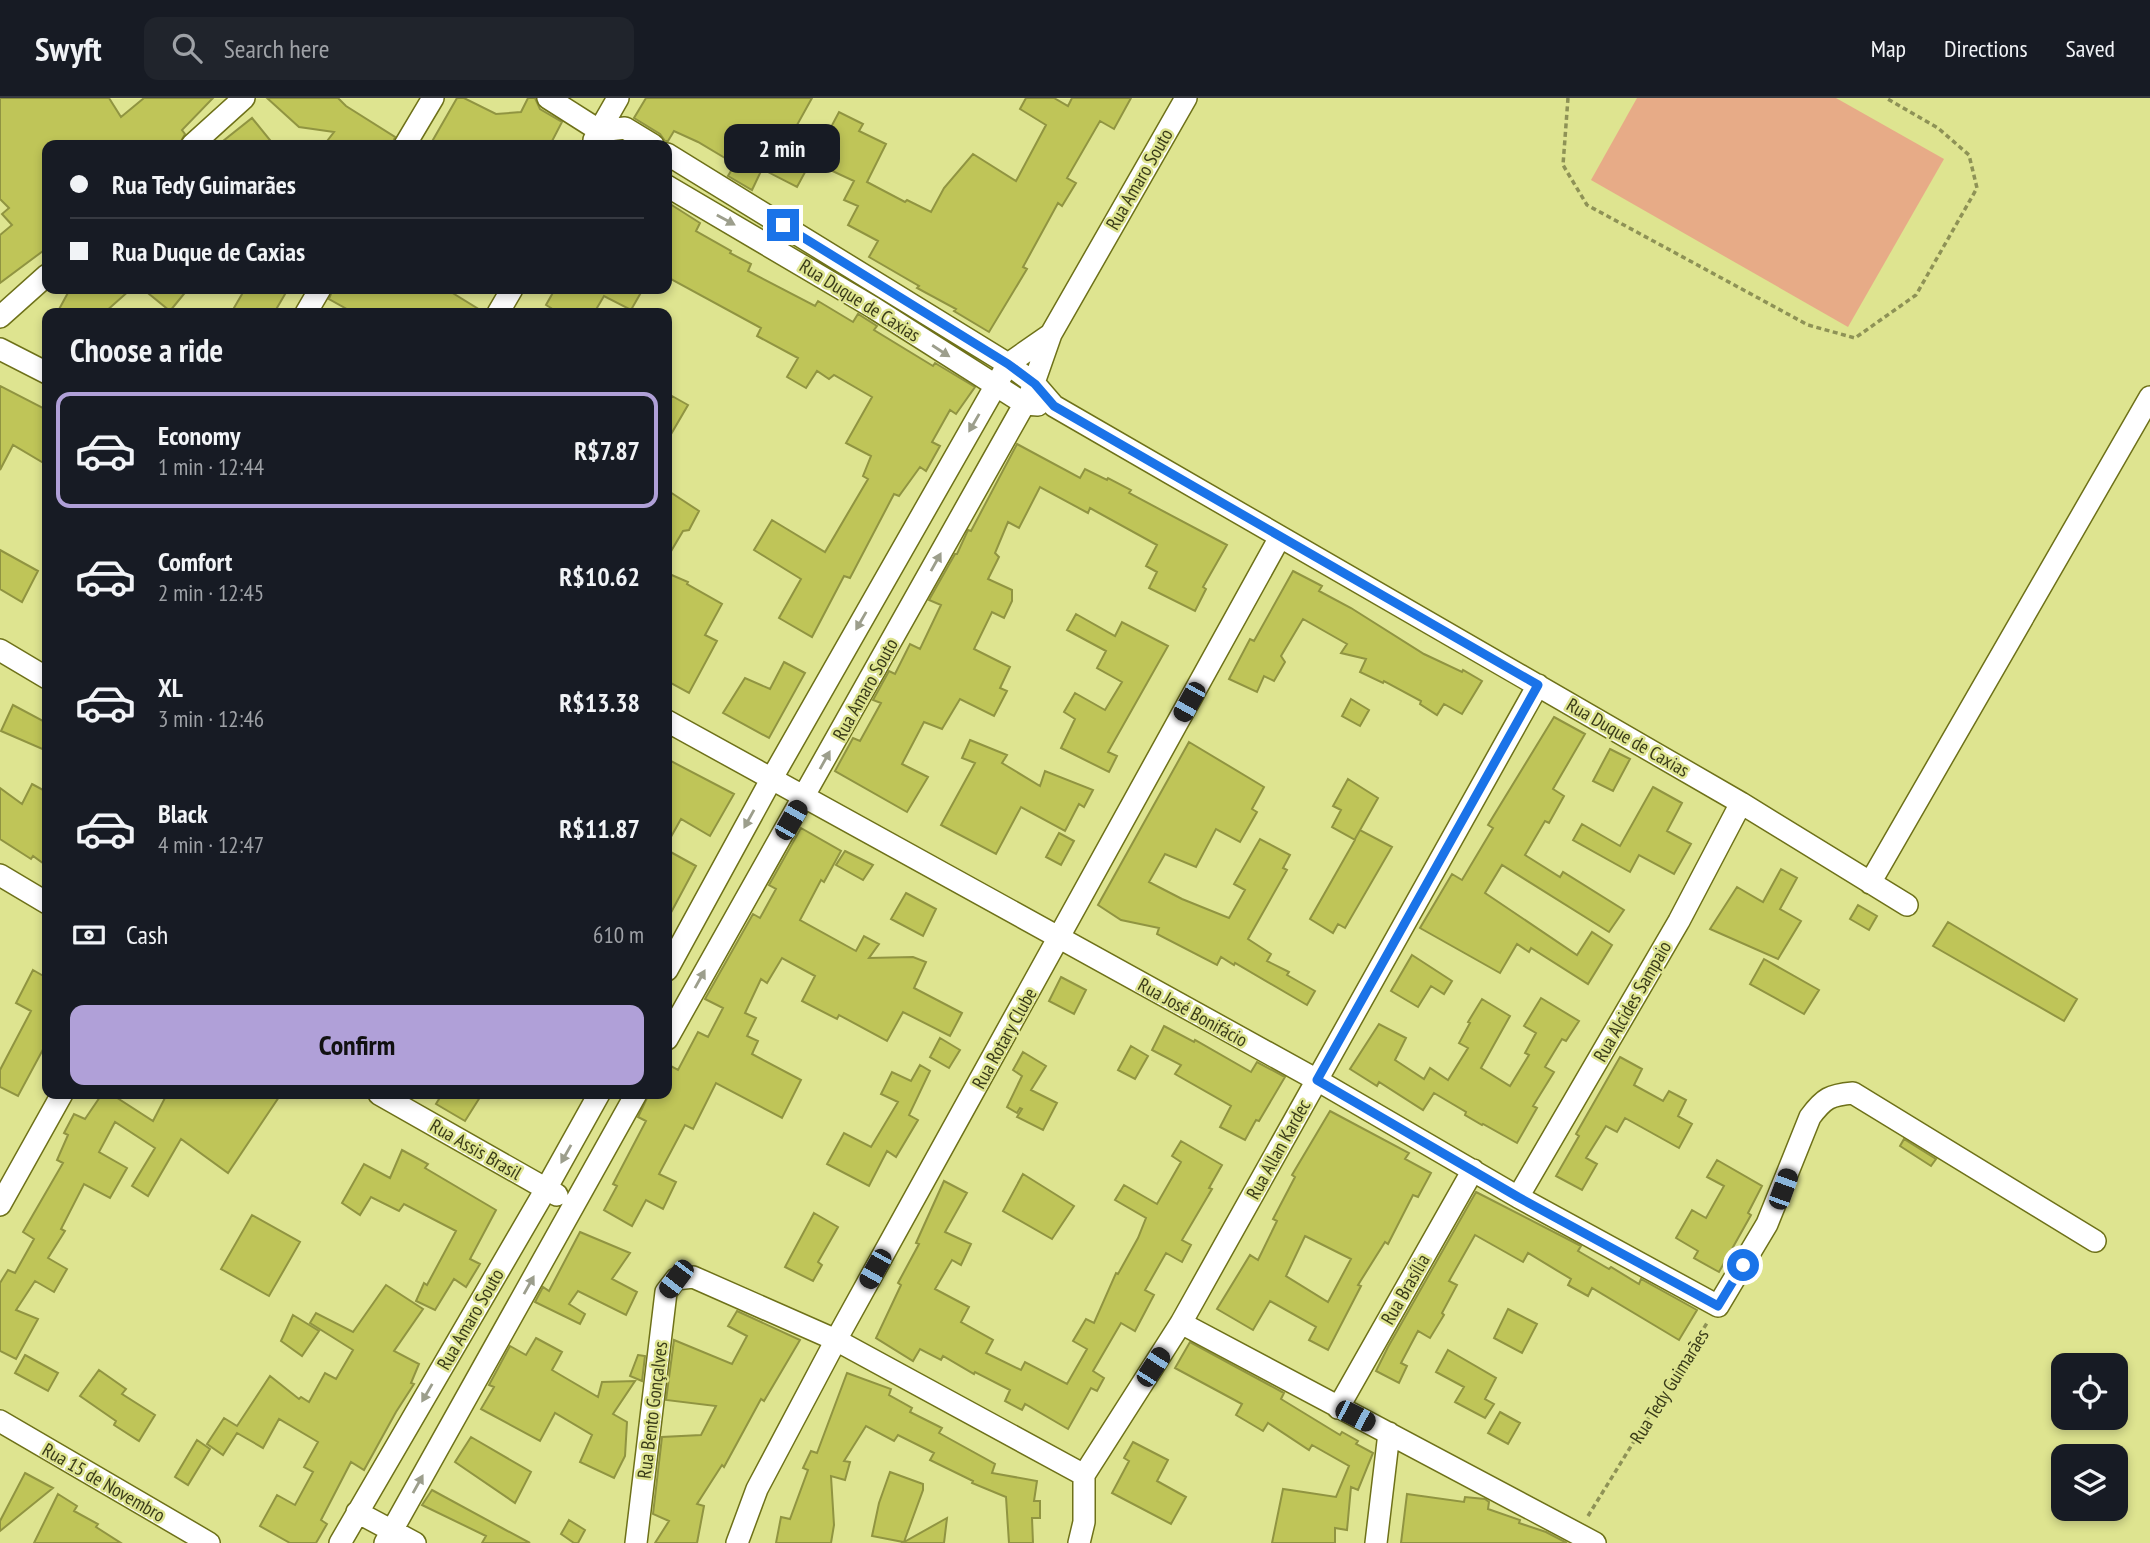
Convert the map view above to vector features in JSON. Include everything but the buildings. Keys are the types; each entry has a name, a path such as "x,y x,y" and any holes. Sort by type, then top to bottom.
{"street":[{"path":"198,140 244,98"},
{"path":"408,140 433,98"},
{"path":"548,98 598,140"},
{"path":"599,140 618,98"},
{"name":"Rua Amaro Souto","path":"672,1030 1025,404 1035,384 1051,334 1186,98"},
{"path":"601,140 625,128 645,140"},
{"name":"Rua Duque de Caxias","path":"672,157 1008,364 1035,384 1054,406 1741,803 1907,905"},
{"name":"Rua Duque de Caxias","path":"672,189 874,308 1025,404 1054,406"},
{"path":"751,234 763,212"},
{"path":"0,317 42,279"},
{"path":"874,308 886,288"},
{"name":"Rua Amaro Souto","path":"672,961 772,778 995,385 1008,364 1051,334"},
{"path":"0,349 42,370"},
{"path":"1870,883 2150,397"},
{"name":"Rua Rotary Clube","path":"737,1543 757,1489 836,1340 1280,537"},
{"path":"0,650 42,675"},
{"name":"Rua Allan Kardec","path":"1084,1475 1181,1323 1538,685"},
{"name":"Rua José Bonifácio","path":"672,724 1317,1080 1518,1197 1718,1306"},
{"name":"Rua Alcides Sampaio","path":"1518,1197 1679,921 1741,803"},
{"path":"0,875 42,900"},
{"name":"Rua Tedy Guimarães","path":"1718,1306 1767,1224 1803,1131 1818,1105 1832,1095 1853,1093 2095,1241"},
{"path":"0,1205 59,1099"},
{"name":"Rua Assis Brasil","path":"388,1099 573,1204"},
{"name":"Rua Amaro Souto","path":"340,1543 596,1099"},
{"name":"Rua Amaro Souto","path":"388,1537 633,1099"},
{"name":"Rua Brasília","path":"1338,1408 1473,1170"},
{"name":"Rua Bento Gonçalves","path":"636,1543 666,1292 676,1279 693,1277 836,1340"},
{"path":"1181,1323 1389,1433 1582,1540"},
{"path":"836,1340 1084,1475 1084,1522 1079,1543"},
{"name":"Rua 15 de Novembro","path":"0,1421 209,1543"},
{"path":"1376,1543 1389,1433"},
{"path":"357,1512 388,1537 415,1543"}],"path":[{"path":"1568,98 1563,165 1587,205 1808,325 1855,338 1916,295 1977,188 1969,155 1938,128 1886,98"},
{"name":"Rua Tedy Guimarães","path":"1582,1540 1718,1306"}],"shaded area":[{"path":"1637,98 1836,98 1944,159 1848,327 1591,180"}],"route":[{"path":"783,225 1008,364 1035,384 1054,406 1538,685 1317,1080 1518,1197 1718,1306 1743,1265"}]}
